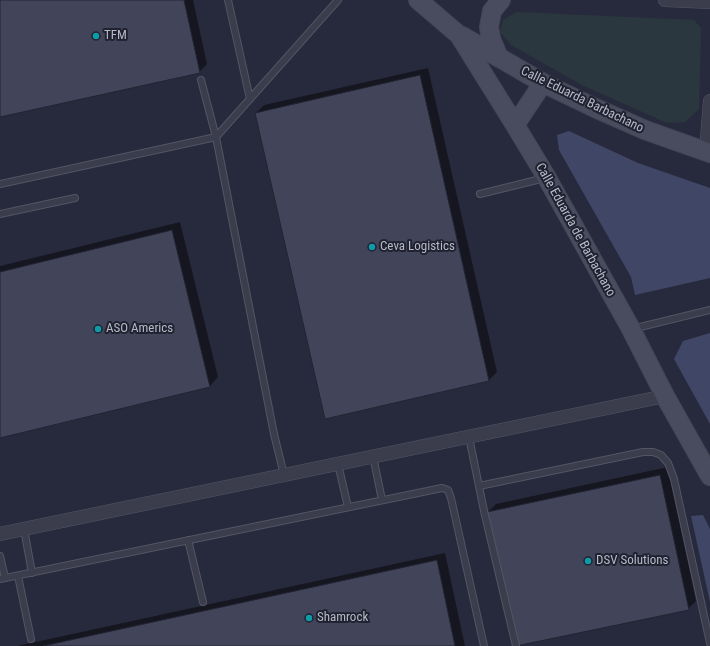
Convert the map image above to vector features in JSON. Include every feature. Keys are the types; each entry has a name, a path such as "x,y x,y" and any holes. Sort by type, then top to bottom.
{"street":[{"name":"Calle Eduarda de Barbachano","path":"418,0 460,35 547,178 631,329 665,396 710,476"},
{"path":"499,58 491,39 489,27 492,11 501,0"},
{"path":"665,0 710,2"},
{"name":"Calle Eduarda Barbachano","path":"460,35 543,83 645,130 708,152"},
{"path":"515,125 543,83"},
{"path":"708,152 710,101"},
{"path":"0,534 665,396"}],"lane":[{"path":"228,0 250,98"},
{"path":"0,184 216,137 338,0"},
{"path":"202,80 216,137 284,475"},
{"path":"480,194 547,178"},
{"path":"0,214 75,198"},
{"path":"631,329 710,310"},
{"path":"468,436 516,646"},
{"path":"479,486 643,452 653,452 661,455 668,463 674,479 710,643"},
{"path":"373,456 382,500"},
{"path":"338,464 348,507"},
{"path":"0,556 2,579 436,488 445,489 449,492 484,646"},
{"path":"24,529 32,573"},
{"path":"188,540 203,602"},
{"path":"18,576 31,639"}],"shaded area":[{"path":"517,12 694,20 701,28 699,109 685,122 667,123 582,85 511,45 500,32 503,20"}],"water":[{"path":"569,131 638,163 710,188 710,278 635,295 631,277 559,150 557,135"},
{"path":"710,333 710,424 674,359 683,341"},
{"path":"703,515 710,529 710,602 691,516"}],"building":[{"name":"TFM","path":"0,0 184,0 200,73 0,117"},
{"name":"Ceva Logistics","path":"420,75 489,381 325,419 255,113"},
{"name":"ASO Americs","path":"172,230 210,387 0,438 0,272"},
{"name":"DSV Solutions","path":"660,475 689,610 516,646 487,512"},
{"name":"Shamrock","path":"437,560 455,646 43,646"}],"place":[{"name":"TFM","path":"96,36"},
{"name":"Ceva Logistics","path":"372,247"},
{"name":"ASO Americs","path":"98,329"},
{"name":"DSV Solutions","path":"588,561"},
{"name":"Shamrock","path":"309,618"}]}
